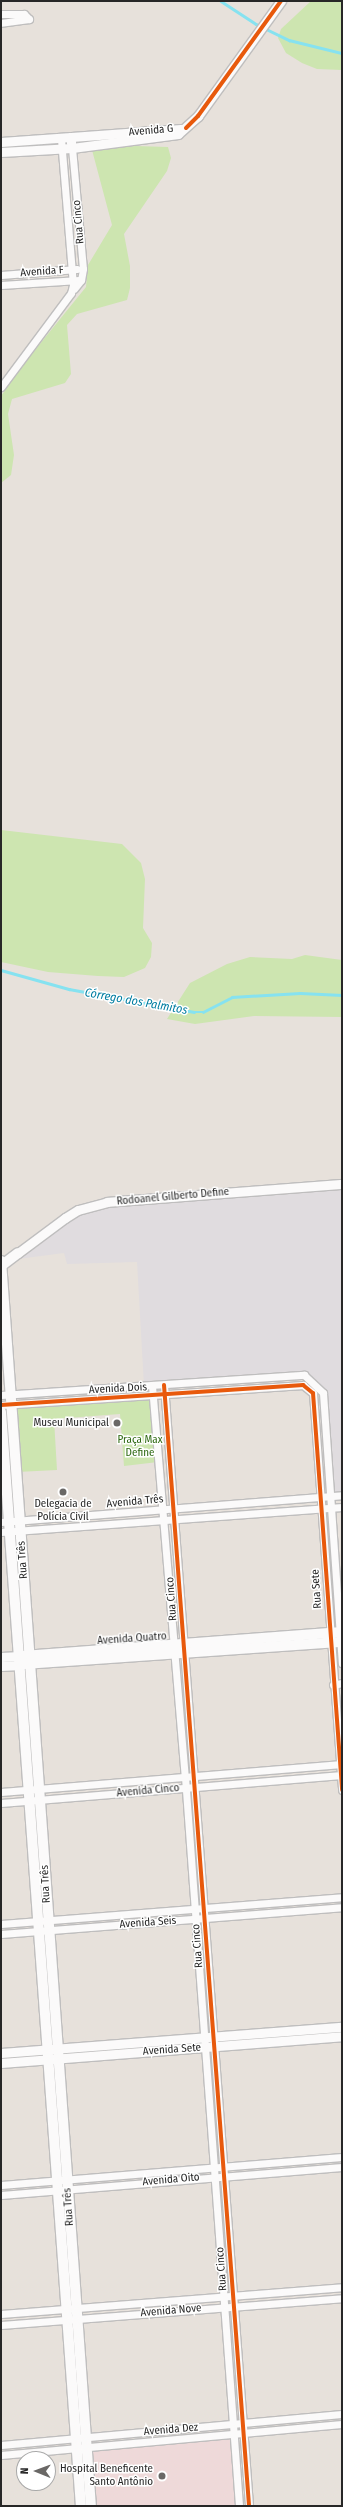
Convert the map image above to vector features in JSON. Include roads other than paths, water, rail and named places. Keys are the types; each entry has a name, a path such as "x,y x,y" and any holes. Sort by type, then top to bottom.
{"main road":[{"name":"Rodoanel Gilberto Define","path":"1,1256 18,1253"},
{"name":"Rodoanel Gilberto Define","path":"1,1266 18,1253"},
{"name":"Rua Três","path":"1,1261 6,1399 21,1531 25,1660 81,2442 81,2506"},
{"name":"Rua Três","path":"1,1412 5,1527 25,1660"},
{"name":"Avenida Quatro","path":"25,1660 269,1642 329,1632 341,1632"},
{"name":"Avenida Quatro","path":"269,1642 337,1643"},
{"name":"Rua Três","path":"81,2442 91,2506"}],"street":[{"path":"186,128 198,116 281,1"},
{"path":"1,14 24,14 29,19 1,23"},
{"name":"Avenida G","path":"1,142 186,128"},
{"name":"Avenida G","path":"1,152 61,149 169,137 186,128"},
{"path":"66,138 72,148"},
{"name":"Rua Cinco","path":"66,138 61,149 74,270 77,280"},
{"name":"Rua Cinco","path":"1,387 71,292 83,269 72,148"},
{"name":"Avenida F","path":"1,275 83,269"},
{"name":"Avenida F","path":"1,285 77,280"},
{"name":"Rodoanel Gilberto Define","path":"18,1253 64,1218 78,1210 107,1202 342,1184"},
{"name":"Avenida Dois","path":"6,1399 164,1385 304,1375 310,1386"},
{"name":"Rua Cinco","path":"164,1385 175,1519 179,1649 178,1700 185,1777 206,2089 239,2506"},
{"name":"Avenida Dois","path":"6,1399 152,1396 303,1385 310,1386"},
{"name":"Rua Cinco","path":"152,1386 164,1520 179,1649 188,1699 249,2506"},
{"name":"Rua Sete","path":"310,1386 323,1393 333,1550 341,1632 337,1643 333,1684 339,1721 342,1790"},
{"name":"Rua Sete","path":"310,1386 313,1393 329,1632 337,1643 342,1663"},
{"path":"315,1420 324,1420"},
{"path":"317,1454 326,1452"},
{"name":"Avenida Três","path":"5,1527 20,1521 342,1495"},
{"name":"Avenida Três","path":"5,1527 21,1531 342,1506"},
{"path":"323,1551 333,1550"},
{"name":"Avenida Quatro","path":"1,1657 25,1660"},
{"name":"Avenida Quatro","path":"1,1666 25,1660"},
{"path":"333,1684 342,1683"},
{"path":"178,1700 188,1699"},
{"path":"181,1734 191,1734"},
{"name":"Avenida Cinco","path":"1,1792 341,1765"},
{"name":"Avenida Cinco","path":"1,1803 341,1775"},
{"path":"189,1840 199,1839"},
{"name":"Avenida Seis","path":"1,1934 44,1926 194,1909 342,1897"},
{"path":"273,1902 274,1912"},
{"name":"Avenida Seis","path":"1,1924 44,1926 194,1919 342,1907"},
{"name":"Avenida Sete","path":"1,2053 53,2054 203,2043 342,2027"},
{"name":"Avenida Sete","path":"214,2042 342,2036"},
{"name":"Avenida Sete","path":"1,2063 53,2054"},
{"path":"206,2089 218,2088"},
{"name":"Avenida Oito","path":"1,2195 62,2184 212,2167 342,2157"},
{"name":"Avenida Oito","path":"1,2184 62,2184 213,2177 342,2167"},
{"path":"217,2228 228,2228"},
{"name":"Avenida Nove","path":"1,2325 72,2314 222,2297 342,2287"},
{"name":"Avenida Nove","path":"1,2314 72,2314 223,2307 342,2298"},
{"name":"Avenida Dez","path":"1,2455 81,2442 232,2424 342,2414"},
{"name":"Avenida Dez","path":"1,2446 243,2432 342,2424"},
{"path":"238,2488 248,2488"}],"waterway":[{"path":"221,1 256,24 289,40 342,53"},
{"name":"Córrego dos Palmitos","path":"1,970 69,989 194,1012 203,1012 232,997 300,993 342,995"}],"place":[{"name":"Museu Municipal","path":"117,1423"},
{"name":"Delegacia de Polícia Civil","path":"63,1492"},
{"name":"Hospital Beneficente Santo Antônio","path":"162,2476"}],"park label":[{"name":"Praça Max Define","path":"140,1447"}]}
